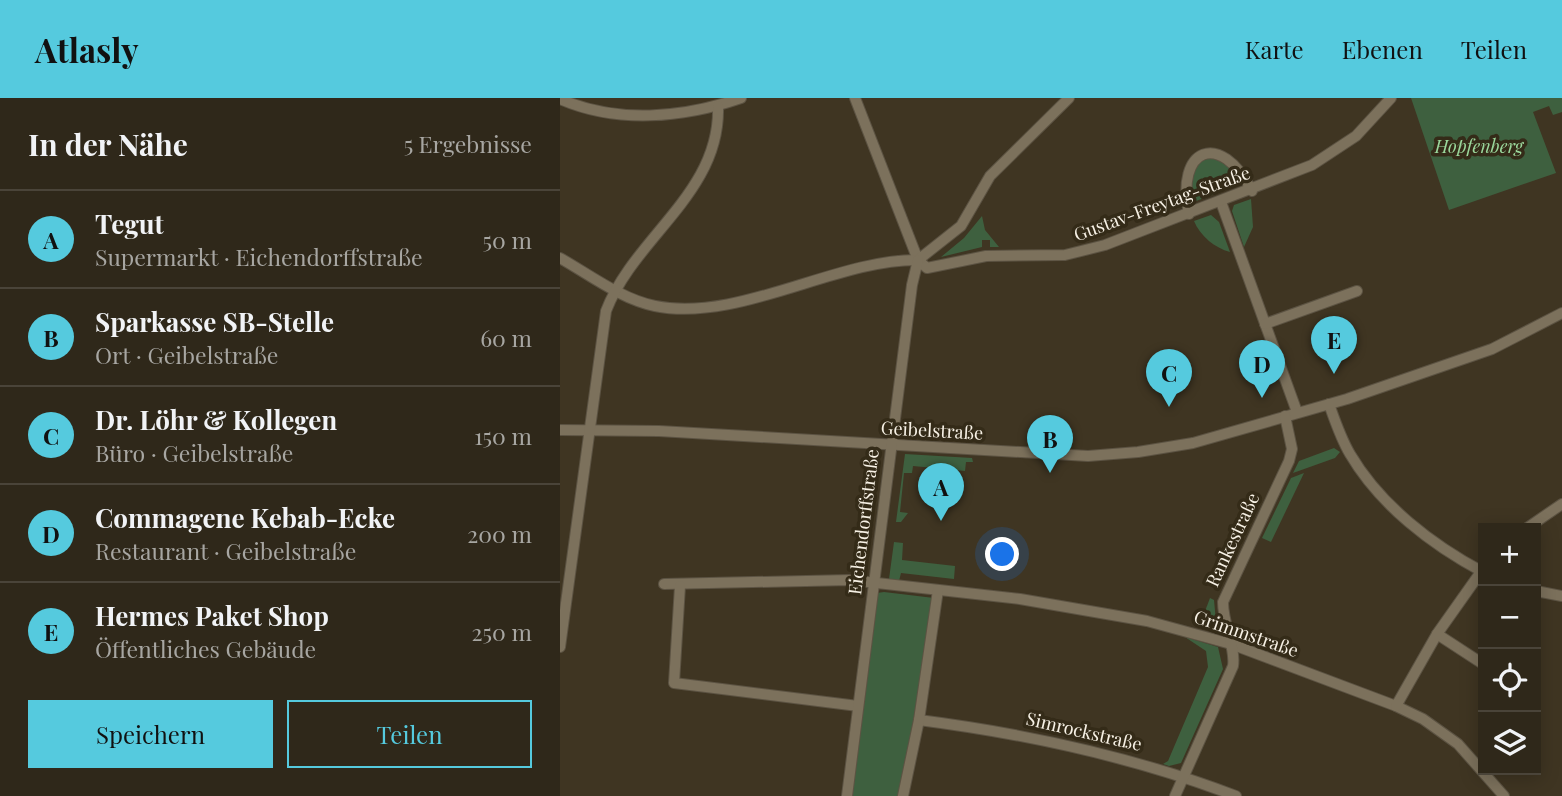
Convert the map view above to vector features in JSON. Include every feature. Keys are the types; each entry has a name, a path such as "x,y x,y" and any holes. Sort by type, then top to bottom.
{"street":[{"path":"560,99 580,108 619,115 664,115 718,106 741,98"},
{"path":"855,98 918,260 961,226 989,176 1069,98"},
{"name":"Gustav-Freytag-Straße","path":"560,258 644,302 682,308 784,291 880,263 918,260 927,268 986,256 1039,257 1083,253 1294,174 1356,136 1391,98"},
{"path":"560,647 601,334 615,289 633,260 676,214 694,187 716,135 718,106"},
{"path":"1189,214 1186,200 1189,167 1196,158 1208,153 1230,160 1252,191"},
{"path":"1221,202 1297,412"},
{"name":"Eichendorffstraße","path":"847,796 891,446 918,260"},
{"path":"1265,324 1357,291"},
{"name":"Geibelstraße","path":"560,430 589,429 1088,456 1138,452 1193,443 1329,404 1455,363 1562,313"},
{"path":"1329,404 1346,448 1362,472 1408,522 1478,568"},
{"name":"Rankestraße","path":"1175,796 1233,666 1231,644 1223,621 1225,592 1289,461 1292,449 1285,416"},
{"path":"1534,523 1562,504"},
{"path":"1396,706 1437,634 1478,578"},
{"name":"Grimmstraße","path":"664,584 680,586 773,580 875,583 1082,607 1147,621 1231,644 1396,706 1423,719 1458,744 1504,796"},
{"path":"680,586 674,683 858,706"},
{"path":"903,796 919,720 938,590"},
{"path":"1541,592 1562,597"},
{"path":"1437,634 1478,661"},
{"name":"Simrockstraße","path":"919,720 1035,738 1185,776 1236,796"}],"green space":[{"name":"Hopfenberg","path":"1411,98 1562,98 1562,112 1553,115 1549,106 1533,112 1556,173 1449,210"},
{"path":"1216,157 1235,171 1242,183 1191,203 1190,182 1198,161"},
{"path":"1251,199 1253,227 1244,247 1232,211 1234,205"},
{"path":"1211,215 1219,222 1230,252 1209,241 1194,221"},
{"path":"982,216 985,230 999,247 990,247 990,240 982,240 982,247 941,257 964,238"},
{"path":"1334,448 1340,452 1335,458 1293,473 1299,461"},
{"path":"905,454 972,458 973,462 966,462 965,471 913,466 912,473 904,473 900,512 908,513 901,522 896,522"},
{"path":"1304,473 1271,542 1262,538 1291,478"},
{"path":"894,542 903,543 902,560 955,566 954,579 901,573 899,581 889,579"},
{"path":"877,593 934,598 916,719 899,796 852,796"},
{"path":"1210,598 1214,600 1216,622 1214,627 1204,629 1199,627"},
{"path":"1185,637 1218,647 1223,669 1181,763 1169,766 1163,764 1168,761 1208,667 1206,651"}],"place":[{"name":"Hermes Paket Shop","path":"1334,374"},
{"name":"Commagene Kebab-Ecke","path":"1262,398"},
{"name":"Dr. Löhr & Kollegen","path":"1169,407"},
{"name":"Sparkasse SB-Stelle","path":"1050,473"},
{"name":"Tegut","path":"941,521"}]}
